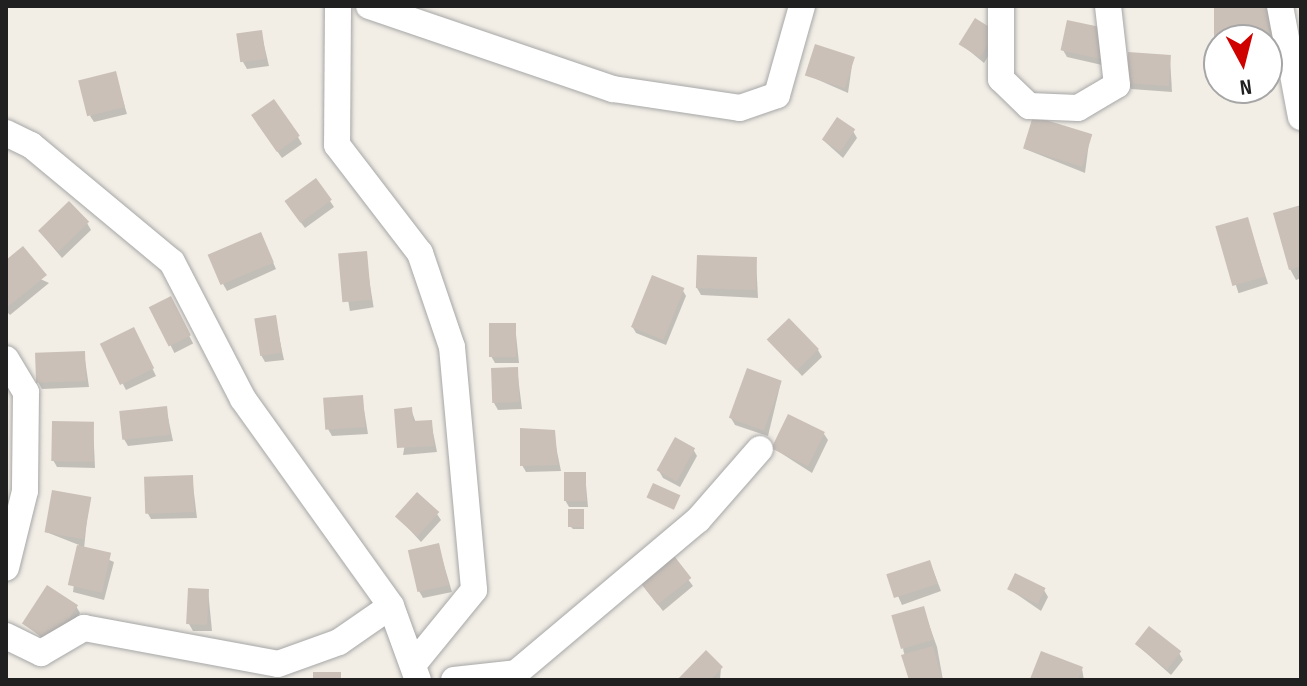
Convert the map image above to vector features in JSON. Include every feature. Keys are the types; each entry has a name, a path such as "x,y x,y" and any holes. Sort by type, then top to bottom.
{"street":[{"path":"338,6 337,145 420,253 452,347 474,590 417,670"},
{"path":"369,6 613,89 740,108 777,95 802,6"},
{"path":"1001,6 1001,79 1029,106 1078,108 1117,85 1108,6"},
{"path":"1280,6 1301,117"},
{"path":"6,133 31,145 172,262 243,399 391,606 417,670"},
{"path":"6,359 26,392 25,491 6,568"},
{"path":"454,680 516,673 698,520 760,449"},
{"path":"6,636 41,653 84,628 278,664 339,642 391,606"}],"building":[{"path":"1214,6 1273,6 1273,24 1214,24"},
{"path":"975,18 996,31 980,58 959,44"},
{"path":"1067,20 1106,28 1100,59 1061,50"},
{"path":"262,30 266,59 240,62 236,34"},
{"path":"815,44 855,57 845,88 805,75"},
{"path":"1128,52 1171,55 1169,86 1126,83"},
{"path":"116,71 125,107 87,116 78,80"},
{"path":"274,99 300,136 277,152 251,115"},
{"path":"1033,116 1092,134 1082,167 1023,149"},
{"path":"837,117 855,129 840,152 822,139"},
{"path":"316,178 332,200 300,223 284,201"},
{"path":"69,201 89,222 58,252 38,231"},
{"path":"1301,205 1301,266 1289,270 1273,213"},
{"path":"1248,217 1265,277 1232,286 1215,226"},
{"path":"261,232 274,262 221,285 208,255"},
{"path":"23,246 47,275 6,308 6,260"},
{"path":"367,251 371,300 342,302 338,254"},
{"path":"697,255 757,257 756,290 696,288"},
{"path":"652,275 684,288 663,340 631,327"},
{"path":"171,296 191,335 169,347 149,307"},
{"path":"276,315 282,353 260,356 254,318"},
{"path":"789,318 819,349 797,370 767,340"},
{"path":"489,323 516,323 516,357 489,357"},
{"path":"134,327 154,368 120,385 100,344"},
{"path":"85,351 86,381 36,383 35,353"},
{"path":"518,367 519,402 492,403 491,368"},
{"path":"747,368 782,381 764,430 729,418"},
{"path":"363,395 365,427 325,430 323,398"},
{"path":"167,406 170,435 122,440 119,411"},
{"path":"412,407 413,421 432,420 434,446 397,448 394,409"},
{"path":"788,414 825,432 808,466 771,448"},
{"path":"52,421 94,422 93,462 51,461"},
{"path":"520,428 555,430 558,465 520,466"},
{"path":"675,437 695,448 677,481 657,470"},
{"path":"564,472 586,472 586,501 564,501"},
{"path":"193,475 194,512 145,514 144,477"},
{"path":"653,483 680,495 674,510 646,498"},
{"path":"52,490 91,497 84,539 45,532"},
{"path":"417,492 439,512 417,537 395,517"},
{"path":"568,509 584,509 584,527 568,527"},
{"path":"439,543 449,585 417,592 408,550"},
{"path":"77,545 111,553 102,593 68,585"},
{"path":"671,552 691,578 657,604 637,578"},
{"path":"930,560 938,584 894,598 886,574"},
{"path":"1015,573 1046,588 1038,604 1007,589"},
{"path":"47,585 78,605 53,644 22,624"},
{"path":"188,588 209,589 207,625 186,624"},
{"path":"924,606 934,640 901,649 891,615"},
{"path":"1149,626 1181,651 1167,669 1135,644"},
{"path":"933,646 942,680 909,680 901,655"},
{"path":"706,650 723,667 710,680 677,680"},
{"path":"1041,651 1083,667 1078,680 1030,679"},
{"path":"313,672 341,672 341,680 313,680"}]}
